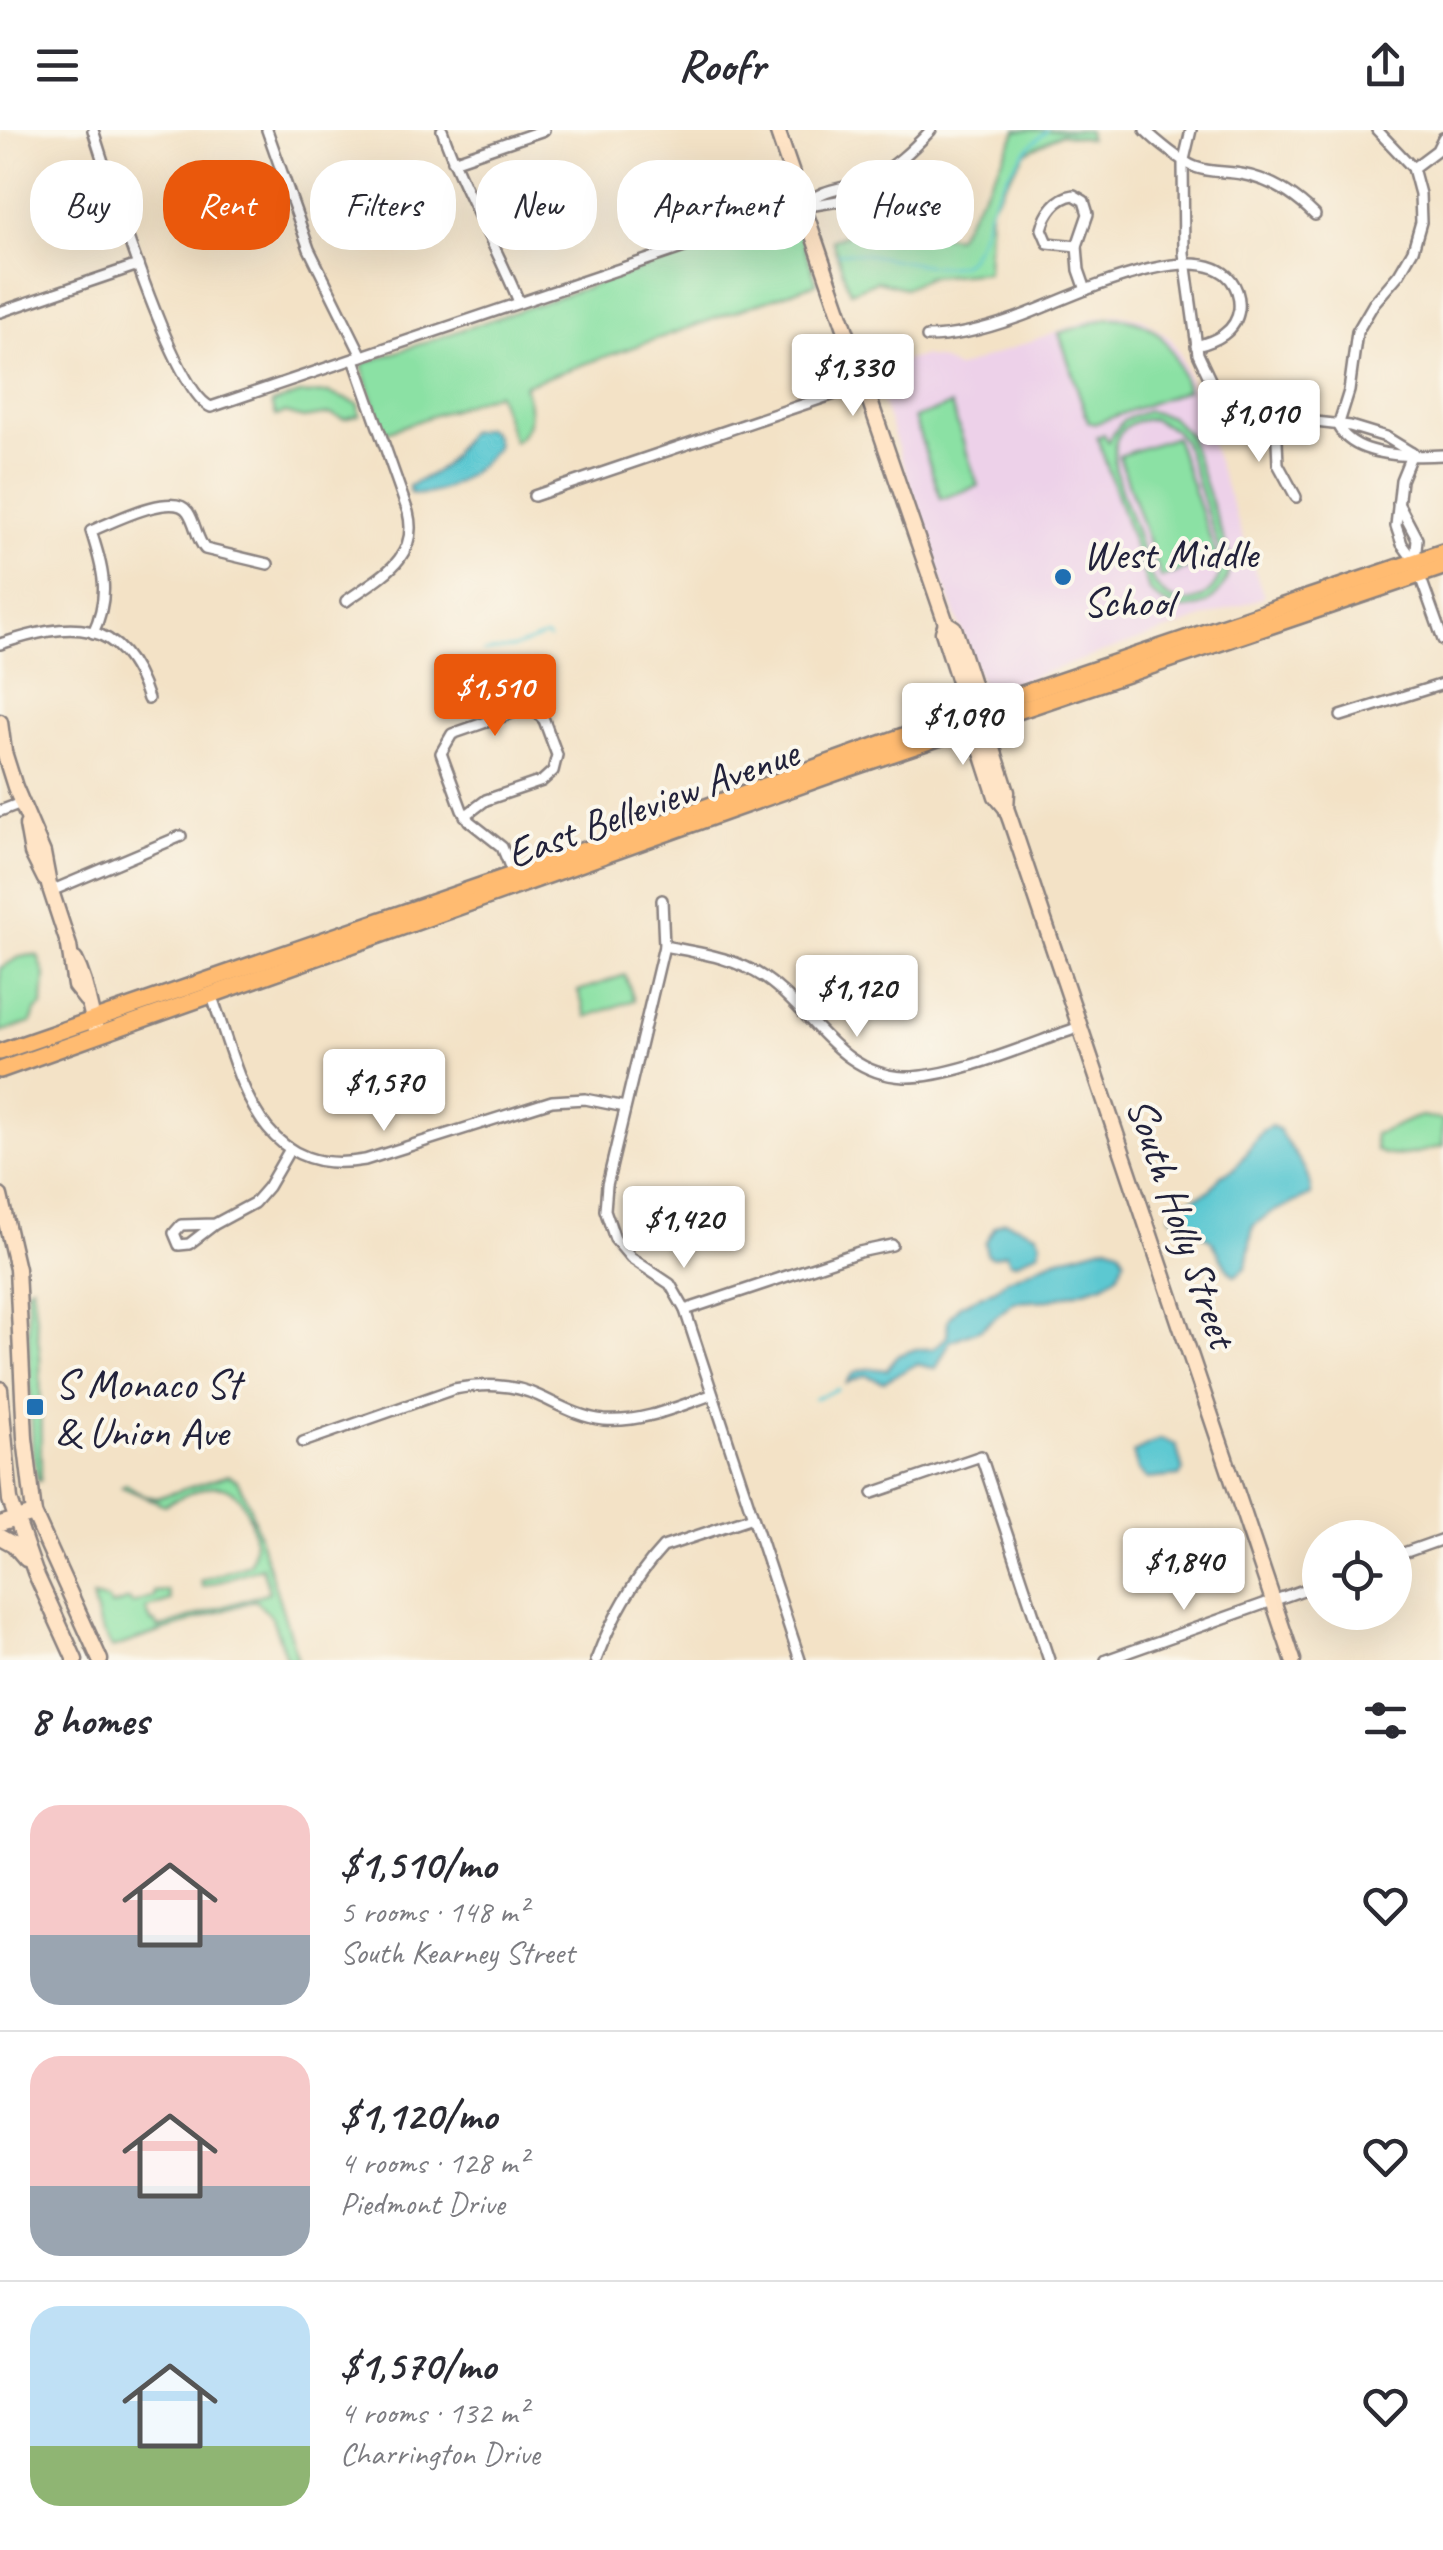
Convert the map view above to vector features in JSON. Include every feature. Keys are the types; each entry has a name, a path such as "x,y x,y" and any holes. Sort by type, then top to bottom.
{"main road":[{"name":"East Belleview Avenue","path":"1,1065 514,874 1418,568 1443,552"},
{"name":"East Belleview Avenue","path":"1418,568 1443,567"},
{"name":"East Belleview Avenue","path":"95,1027 211,994 977,717"}],"street":[{"path":"93,130 168,342 207,407 673,250"},
{"path":"267,130 308,249 358,358 408,512 411,536 398,564 346,601"},
{"path":"442,130 453,160"},
{"path":"456,160 544,130"},
{"name":"South Holly Street","path":"777,130 787,160"},
{"path":"1145,130 1184,158 1189,166 1241,174 1273,184 1299,199 1315,215"},
{"path":"1192,130 1184,158 1186,265 1196,346 1206,376 1221,396 1245,411 1350,426 1386,437 1412,453"},
{"path":"1377,130 1413,168 1420,194 1421,222 1413,250 1357,332 1349,391 1338,426 1346,439 1364,448 1394,455 1443,455"},
{"path":"816,197 827,190 867,181 905,155 926,132"},
{"path":"1413,168 1437,150 1443,138"},
{"path":"456,167 519,302"},
{"path":"1077,246 1054,246 1043,236 1048,214 1069,196 1082,198 1088,207 1077,246 1086,290"},
{"name":"South Holly Street","path":"816,244 946,623 943,632 1008,792 1006,808 1294,1660"},
{"path":"926,337 1000,324 1140,271 1202,264 1228,276 1238,297 1238,312 1232,326 1217,340 1196,346"},
{"path":"1,308 138,265"},
{"path":"534,496 864,384"},
{"path":"1276,418 1278,464 1296,497"},
{"path":"1412,453 1401,480 1397,532 1418,568 1443,640"},
{"path":"93,632 103,608 106,584 90,530 164,503 178,504 187,510 205,549 268,564"},
{"path":"1398,503 1417,539 1418,568"},
{"path":"0,644 44,629 66,627 93,632 130,660 148,698"},
{"path":"1341,716 1443,684"},
{"path":"465,816 486,800 542,780 553,771 556,755 541,715 521,710 458,732 446,740 441,756 465,816 502,847 514,874"},
{"path":"0,722 2,750 26,819 32,853 50,888 69,946 75,986 86,1000 95,1027"},
{"path":"0,810 21,803"},
{"path":"50,888 181,836"},
{"path":"662,900 664,946 605,1196 610,1229 631,1258 670,1284 685,1310 800,1660"},
{"path":"664,946 727,959 750,968 790,998 838,1051 864,1067 888,1075 928,1075 1080,1027"},
{"path":"211,994 255,1114 290,1149 320,1161 352,1163 552,1101 585,1099 625,1107"},
{"path":"215,1224 241,1212 260,1197 290,1149"},
{"path":"0,1196 17,1269 25,1438 34,1514 100,1660"},
{"path":"685,1310 859,1252 892,1245"},
{"path":"303,1442 474,1386 527,1391 567,1411 604,1420 648,1416 711,1395"},
{"path":"0,1389 5,1501 75,1660"},
{"path":"0,1448 2,1430"},
{"path":"872,1493 981,1456 1049,1660"},
{"path":"5,1501 32,1496"},
{"path":"0,1524 34,1514"},
{"path":"596,1660 652,1559 663,1547 752,1517"},
{"path":"0,1537 17,1548 34,1572"},
{"path":"1412,1550 1443,1539"},
{"path":"1106,1660 1135,1655 1302,1591"}],"shaded area":[{"path":"1119,314 1143,319 1172,340 1180,355 1264,597 985,693 937,566 872,369 923,356 956,369 1060,330"}],"green space":[{"path":"1017,130 1088,130 1089,139 1061,134 1025,153 990,207 987,272 928,277 905,288 877,281 850,292 832,240 836,238 836,250 974,250 974,208"},
{"path":"697,250 806,250 817,283 524,385 530,416 514,442 497,393 384,433 362,367 364,363"},
{"path":"1108,318 1140,322 1162,338 1187,390 1094,424 1088,421 1059,333"},
{"path":"329,393 358,404 359,415 344,419 330,414 276,416 272,403 300,394"},
{"path":"951,405 978,486 941,499 914,418"},
{"path":"1147,411 1171,417 1188,434 1230,558 1222,588 1202,606 1175,608 1149,590 1097,437 1104,434 1108,442 1123,420","holes":["1152,419 1174,429 1184,442 1221,555 1218,580 1211,590 1202,597 1180,602 1158,588 1147,569 1115,463 1120,433 1132,423"]},
{"path":"1175,437 1217,558 1161,578 1119,456"},
{"path":"31,955 38,956 45,975 43,1005 31,1023 0,1032 0,968"},
{"path":"625,975 634,1000 587,1017 578,991"},
{"path":"1422,1116 1443,1120 1443,1146 1399,1155 1376,1150 1374,1134"},
{"path":"32,1285 40,1356 38,1481 33,1454 27,1287"},
{"path":"228,1475 237,1480 249,1504 298,1660 287,1660 272,1618 255,1600 112,1648 99,1625 92,1597 107,1600 112,1606 129,1600 132,1604 155,1597 154,1592 168,1591 171,1601 146,1609 151,1622 159,1628 269,1592 262,1567 203,1587 201,1581 249,1564 252,1558 251,1524 234,1492 225,1488 202,1489 164,1505 122,1487 126,1484 156,1498"}],"water":[{"path":"486,428 495,436 497,447 480,465 446,488 410,493 409,486 444,465 468,432"},
{"path":"1271,1126 1278,1129 1304,1169 1311,1195 1270,1213 1253,1226 1246,1267 1235,1276 1208,1238 1171,1215 1176,1201 1209,1191 1221,1175 1234,1169 1262,1131"},
{"path":"1005,1221 1037,1233 1039,1251 1015,1263 1010,1262 1006,1253 987,1255 985,1243 995,1226"},
{"path":"1107,1245 1119,1249 1125,1259 1117,1275 1104,1284 1050,1300 1014,1302 981,1329 950,1341 936,1369 917,1364 883,1382 865,1375 846,1383 859,1371 887,1370 896,1356 916,1349 933,1349 947,1337 948,1319 960,1305 996,1289 1006,1280 1056,1259"},
{"path":"1161,1439 1176,1445 1183,1471 1179,1476 1147,1479 1138,1470 1133,1453"}],"waterway":[{"path":"838,253 937,266 964,263 975,248 1005,180 1047,130"},
{"path":"483,652 513,648 546,636 549,639"},
{"path":"814,1399 838,1389"}],"place":[{"name":"West Middle School","path":"1063,577"},
{"name":"S Monaco St & Union Ave","path":"35,1407"}]}
